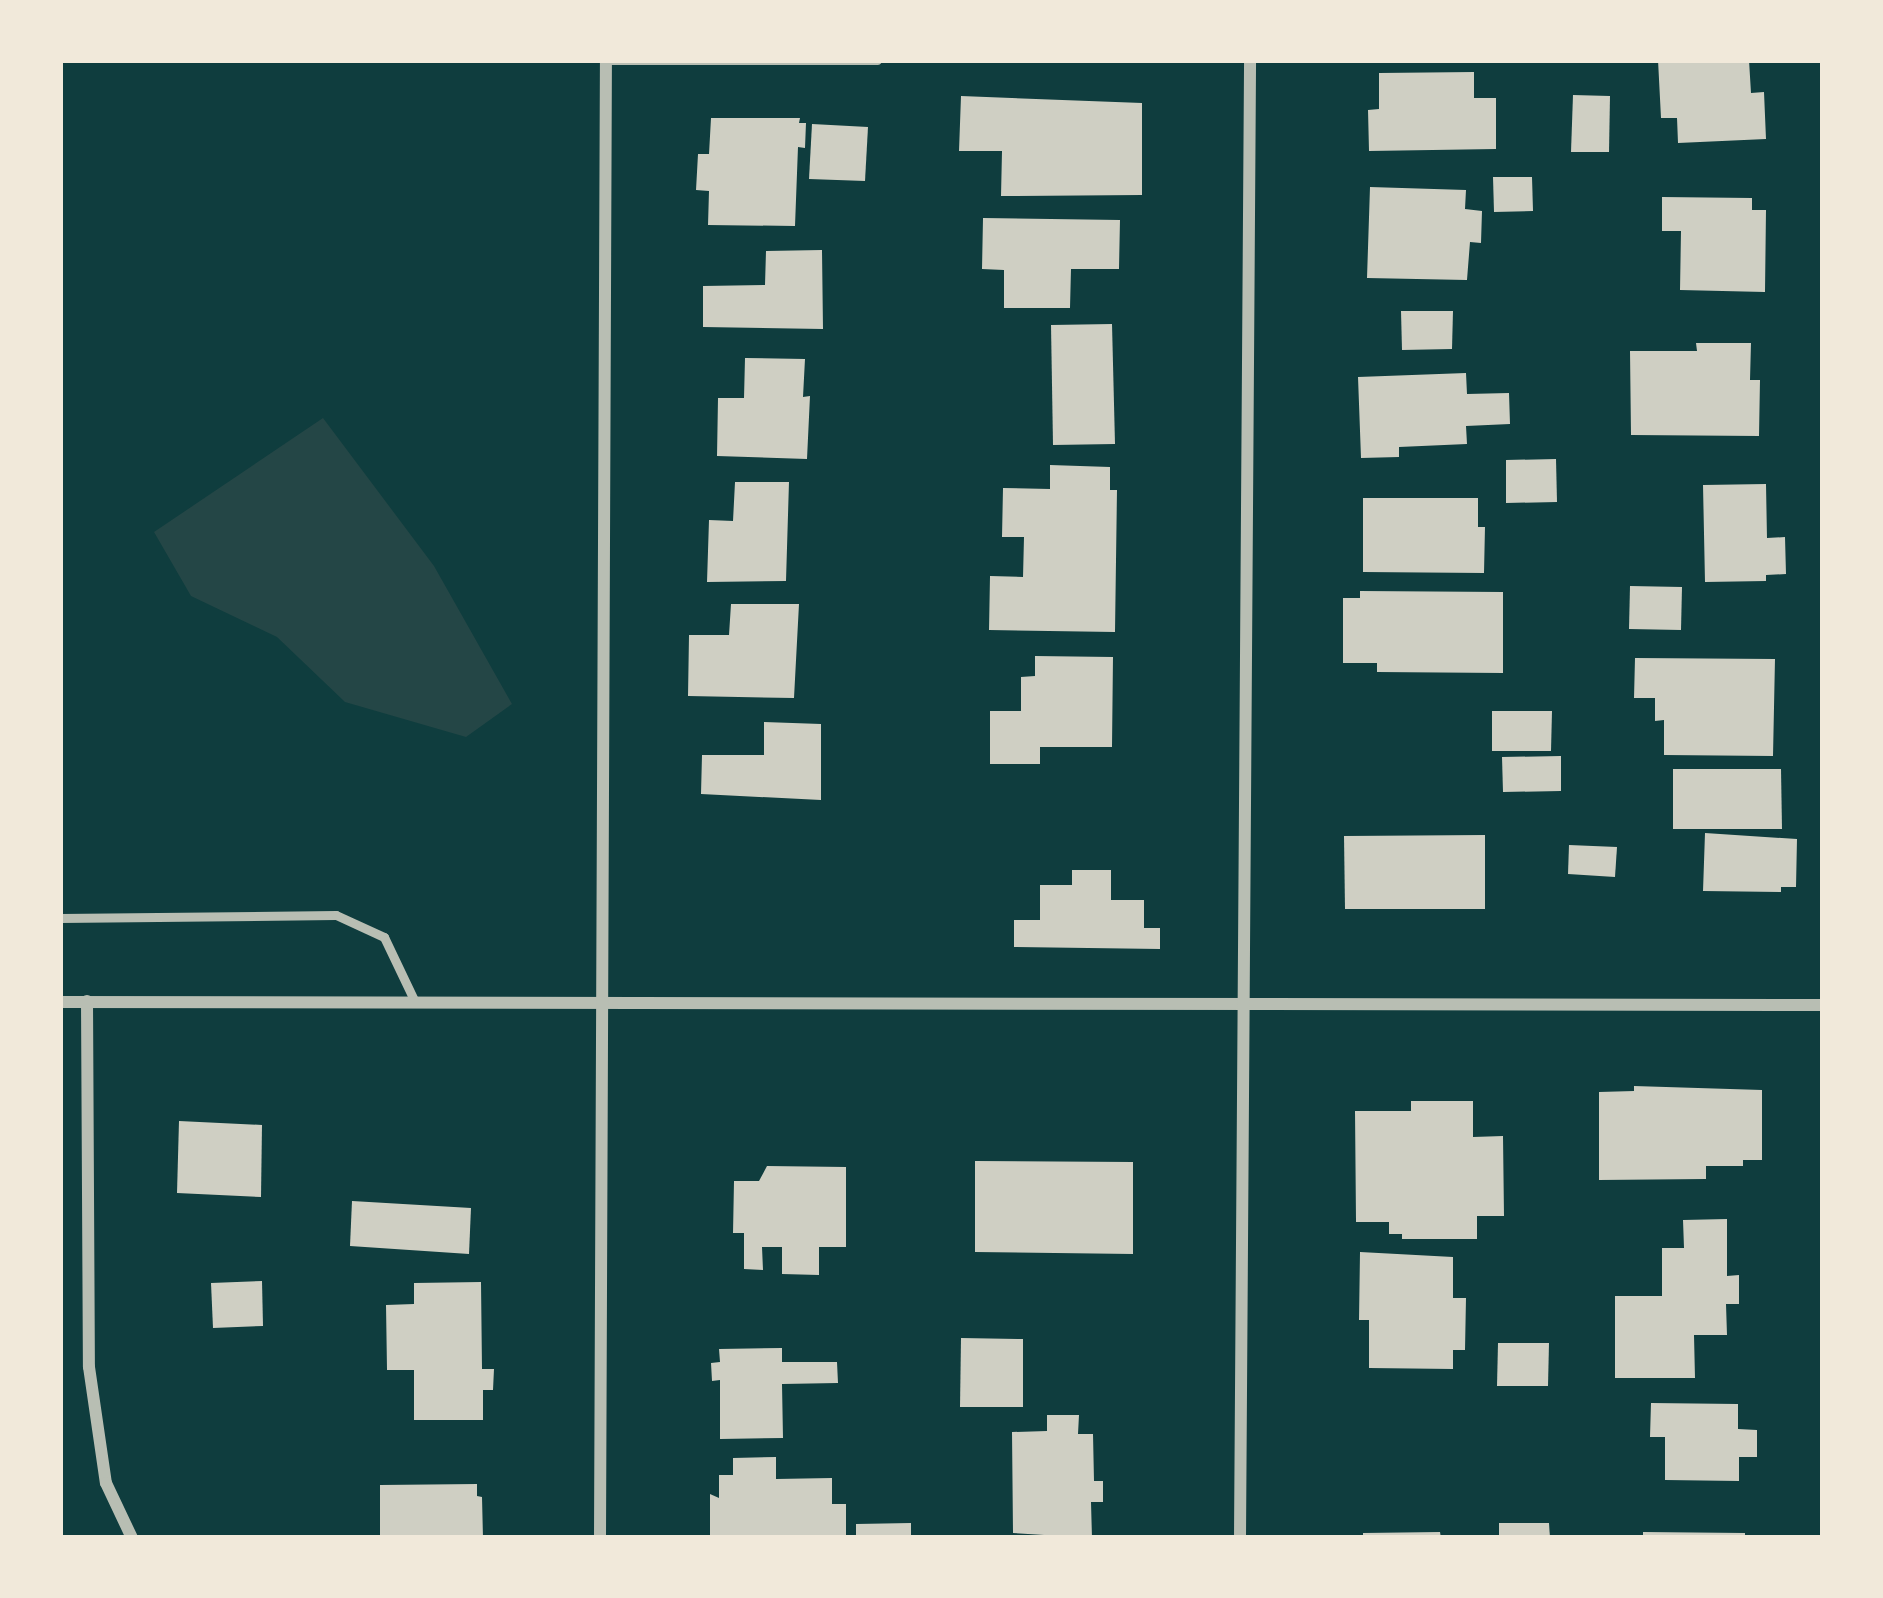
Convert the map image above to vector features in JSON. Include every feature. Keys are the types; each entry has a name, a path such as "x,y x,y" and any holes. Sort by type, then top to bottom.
{"street":[{"path":"599,1538 606,60"},
{"path":"1240,1538 1250,60"},
{"path":"87,1001 89,1367 106,1484 132,1538"},
{"path":"60,1002 1823,1005"}],"lane":[{"path":"606,60 878,60"},
{"path":"60,918 335,915 384,938 414,1000"}],"shaded area":[{"path":"323,418 434,566 512,704 466,737 345,702 277,637 191,596 154,532"}],"building":[{"path":"1658,60 1749,60 1751,93 1764,92 1766,139 1678,143 1677,118 1661,118"},
{"path":"1474,72 1474,98 1496,98 1496,149 1369,151 1368,110 1379,109 1379,73"},
{"path":"1573,95 1610,96 1609,152 1571,152"},
{"path":"961,96 1142,103 1142,195 1001,196 1002,151 959,151"},
{"path":"711,118 800,118 799,123 806,123 805,148 798,147 795,226 708,225 709,191 696,190 698,154 709,154"},
{"path":"812,124 868,127 865,181 809,179"},
{"path":"1493,177 1532,177 1533,211 1494,212"},
{"path":"1370,187 1466,190 1465,209 1482,211 1481,243 1470,242 1467,280 1367,278"},
{"path":"1662,197 1752,198 1752,210 1766,210 1765,292 1680,290 1681,231 1662,231"},
{"path":"983,218 1120,220 1119,269 1071,269 1070,308 1004,308 1004,270 982,269"},
{"path":"822,250 823,329 703,327 703,286 765,285 766,251"},
{"path":"1401,311 1453,311 1452,349 1402,350"},
{"path":"1112,324 1115,444 1053,445 1051,325"},
{"path":"1696,343 1751,343 1750,380 1760,380 1759,436 1631,435 1630,351 1697,351"},
{"path":"745,358 805,359 803,397 810,396 807,459 717,456 718,398 744,398"},
{"path":"1466,373 1467,394 1509,393 1510,424 1466,426 1467,444 1399,447 1399,457 1361,458 1358,377"},
{"path":"1556,459 1557,502 1506,503 1506,460"},
{"path":"1050,465 1110,467 1110,490 1117,490 1115,632 989,630 990,576 1023,577 1024,537 1002,537 1003,488 1050,489"},
{"path":"735,482 789,482 786,581 707,582 709,520 733,521"},
{"path":"1766,484 1767,538 1785,537 1786,574 1766,575 1766,581 1705,582 1703,485"},
{"path":"1363,498 1478,498 1478,527 1485,527 1484,573 1363,572"},
{"path":"1630,586 1682,587 1681,630 1629,629"},
{"path":"1360,591 1503,592 1503,673 1377,672 1377,663 1343,663 1343,598 1360,598"},
{"path":"731,604 799,604 794,698 688,696 689,635 729,635"},
{"path":"1035,656 1113,657 1112,747 1040,747 1040,764 990,764 990,711 1021,711 1021,677 1035,676"},
{"path":"1635,658 1775,659 1773,756 1664,755 1664,720 1655,721 1655,698 1634,698"},
{"path":"1492,711 1552,711 1551,751 1492,751"},
{"path":"764,722 821,724 821,800 701,794 702,755 764,755"},
{"path":"1561,756 1561,791 1503,792 1502,757"},
{"path":"1673,769 1781,769 1782,829 1673,829"},
{"path":"1705,833 1797,839 1796,887 1781,887 1781,892 1703,891"},
{"path":"1485,835 1485,909 1345,909 1344,836"},
{"path":"1569,845 1617,847 1615,877 1568,874"},
{"path":"1072,870 1111,870 1111,900 1144,900 1144,928 1160,928 1160,949 1014,947 1014,920 1040,920 1040,885 1072,885"},
{"path":"1634,1086 1762,1090 1762,1160 1743,1160 1743,1166 1706,1166 1706,1179 1599,1180 1599,1092 1634,1091"},
{"path":"1411,1101 1473,1101 1473,1137 1503,1136 1504,1216 1477,1216 1477,1239 1402,1239 1402,1234 1389,1234 1389,1222 1356,1222 1355,1111 1411,1111"},
{"path":"179,1121 262,1125 261,1197 177,1193"},
{"path":"975,1161 1133,1162 1133,1254 975,1252"},
{"path":"767,1166 846,1167 846,1247 819,1247 819,1275 782,1274 782,1247 762,1247 763,1270 744,1269 744,1233 733,1233 734,1181 759,1181"},
{"path":"352,1201 471,1208 469,1254 350,1246"},
{"path":"1727,1219 1727,1276 1739,1275 1739,1304 1726,1304 1727,1335 1694,1335 1695,1378 1615,1378 1615,1296 1662,1296 1662,1248 1684,1248 1683,1220"},
{"path":"1360,1252 1453,1257 1453,1298 1466,1298 1465,1350 1453,1350 1453,1369 1369,1368 1369,1320 1359,1320"},
{"path":"262,1281 263,1326 213,1328 211,1283"},
{"path":"481,1282 482,1369 494,1369 493,1390 483,1390 483,1420 414,1420 414,1370 387,1370 386,1305 414,1304 414,1283"},
{"path":"961,1338 1023,1339 1023,1407 960,1407"},
{"path":"1498,1343 1549,1343 1548,1386 1497,1386"},
{"path":"782,1348 782,1362 837,1362 838,1383 782,1384 783,1438 720,1439 720,1380 712,1381 711,1363 720,1362 719,1349"},
{"path":"1651,1403 1738,1404 1738,1429 1757,1430 1757,1457 1739,1457 1739,1481 1665,1480 1665,1437 1650,1437"},
{"path":"1047,1415 1079,1415 1078,1434 1093,1434 1094,1481 1103,1481 1103,1502 1091,1502 1092,1538 1013,1533 1012,1432 1047,1431"},
{"path":"776,1457 776,1479 832,1478 832,1504 846,1504 846,1538 710,1538 710,1494 719,1498 719,1475 733,1475 733,1458"},
{"path":"477,1484 483,1538 380,1538 380,1485"},
{"path":"911,1523 911,1538 856,1538 856,1524"},
{"path":"1499,1523 1549,1523 1550,1538 1499,1538"},
{"path":"1440,1532 1441,1538 1363,1538 1363,1533"},
{"path":"1643,1532 1745,1533 1745,1538 1643,1538"}]}
